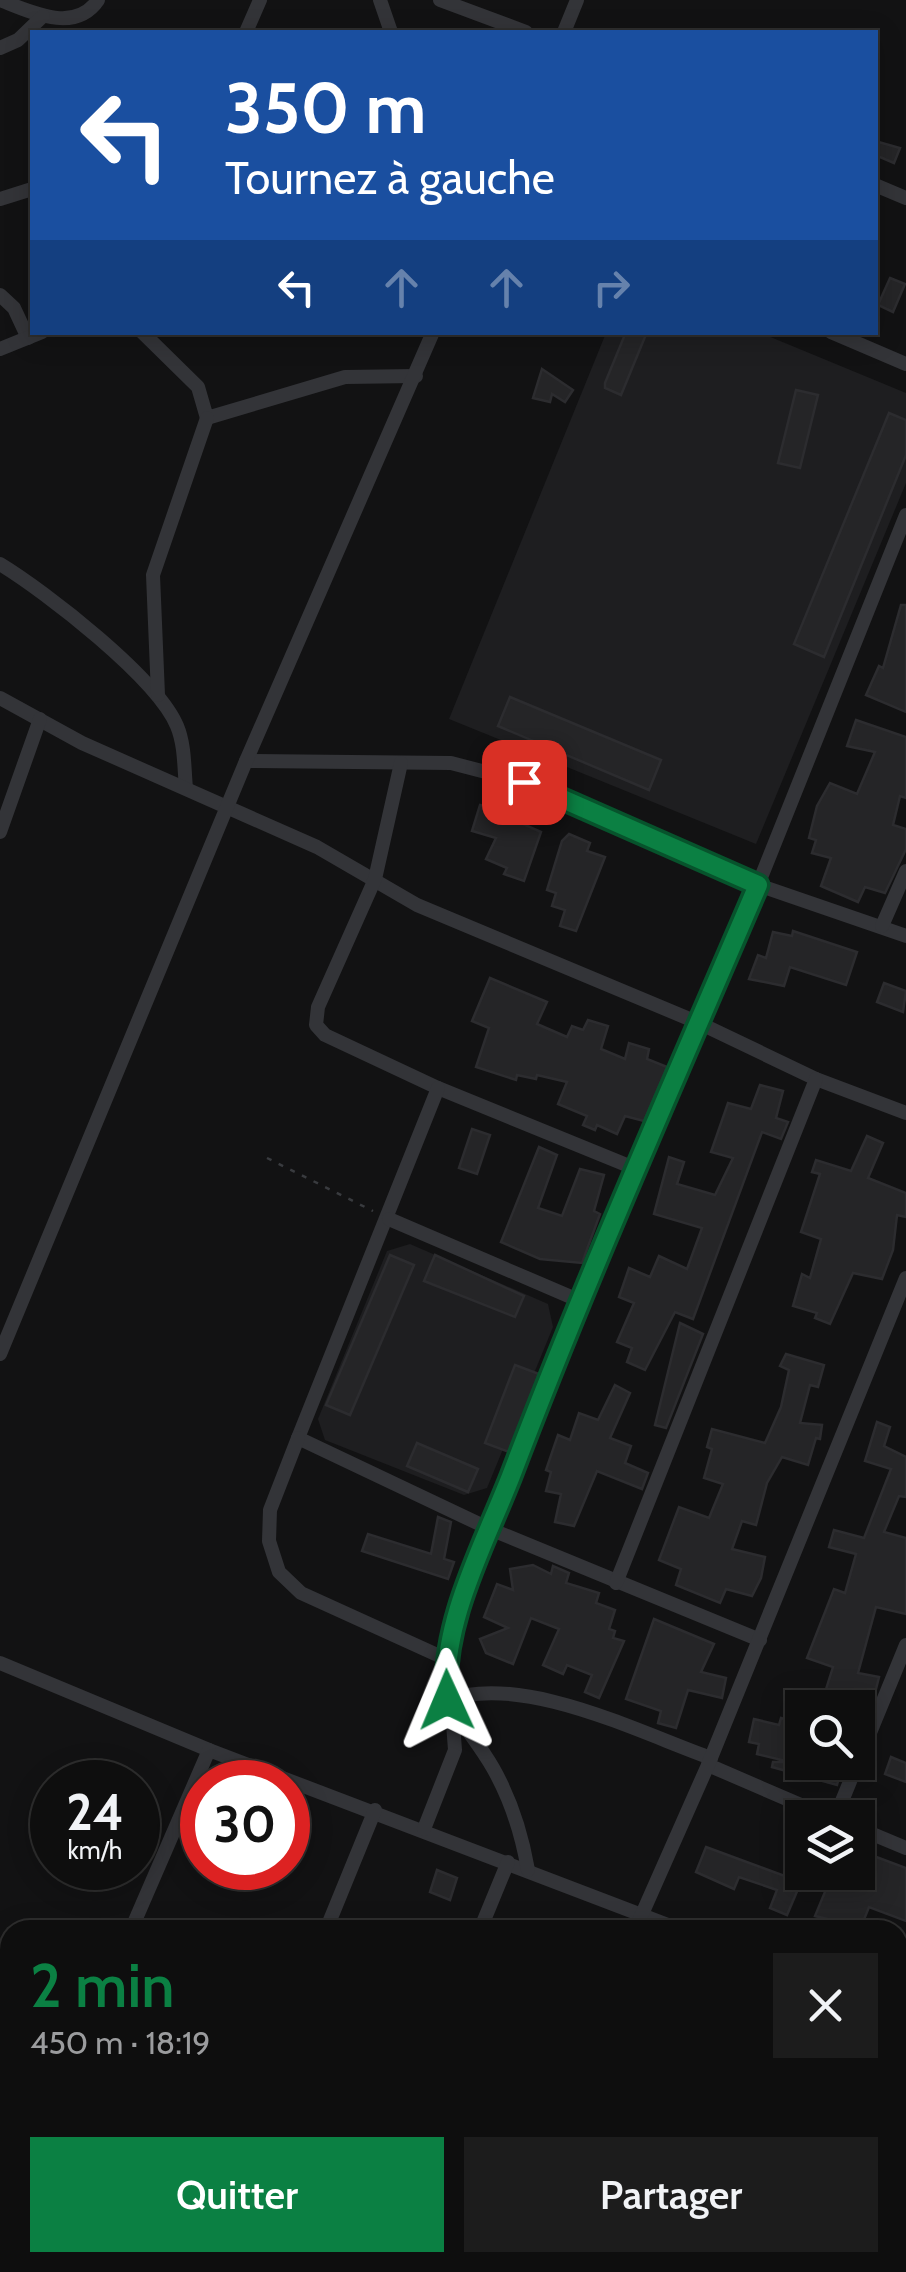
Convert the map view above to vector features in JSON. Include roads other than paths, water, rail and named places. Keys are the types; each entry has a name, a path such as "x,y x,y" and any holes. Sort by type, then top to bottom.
{"street":[{"path":"0,0 43,16 82,16 98,0"},
{"path":"247,30 260,0"},
{"path":"380,0 390,30"},
{"path":"440,0 521,30"},
{"path":"565,30 578,0"},
{"path":"0,48 18,40 43,16"},
{"path":"878,186 906,198"},
{"path":"0,199 30,190"},
{"path":"0,295 30,329"},
{"path":"0,349 35,335"},
{"path":"145,335 198,387 207,418 152,575 158,695"},
{"path":"0,1354 246,761 432,335"},
{"path":"838,335 906,364"},
{"path":"207,418 345,378 416,376"},
{"path":"424,1829 455,1750 444,1658 490,1529 578,1300 758,885 906,514"},
{"path":"0,564 40,588 158,695 177,726 186,788"},
{"path":"0,698 82,742 228,806 375,879 417,905 699,1023 816,1079 906,1113"},
{"path":"0,832 40,718"},
{"path":"246,761 451,763 524,782 758,885 906,936"},
{"path":"401,763 375,879 318,1007 316,1025 324,1034 438,1088 634,1168"},
{"path":"882,926 906,871"},
{"path":"616,1583 816,1079"},
{"path":"438,1088 270,1510 268,1540 279,1572 301,1593 444,1658"},
{"path":"389,1219 578,1300"},
{"path":"639,1920 760,1640 903,1295 906,1278"},
{"path":"298,1438 490,1529 760,1640"},
{"path":"841,1800 906,1645"},
{"path":"0,1663 209,1750 658,1920"},
{"path":"450,1705 473,1690 530,1697 709,1762 793,1800"},
{"path":"450,1705 494,1770 513,1814 528,1870"},
{"path":"135,1920 209,1750"},
{"path":"330,1920 375,1810"},
{"path":"875,1835 906,1848"},
{"path":"484,1920 508,1862"}]}
